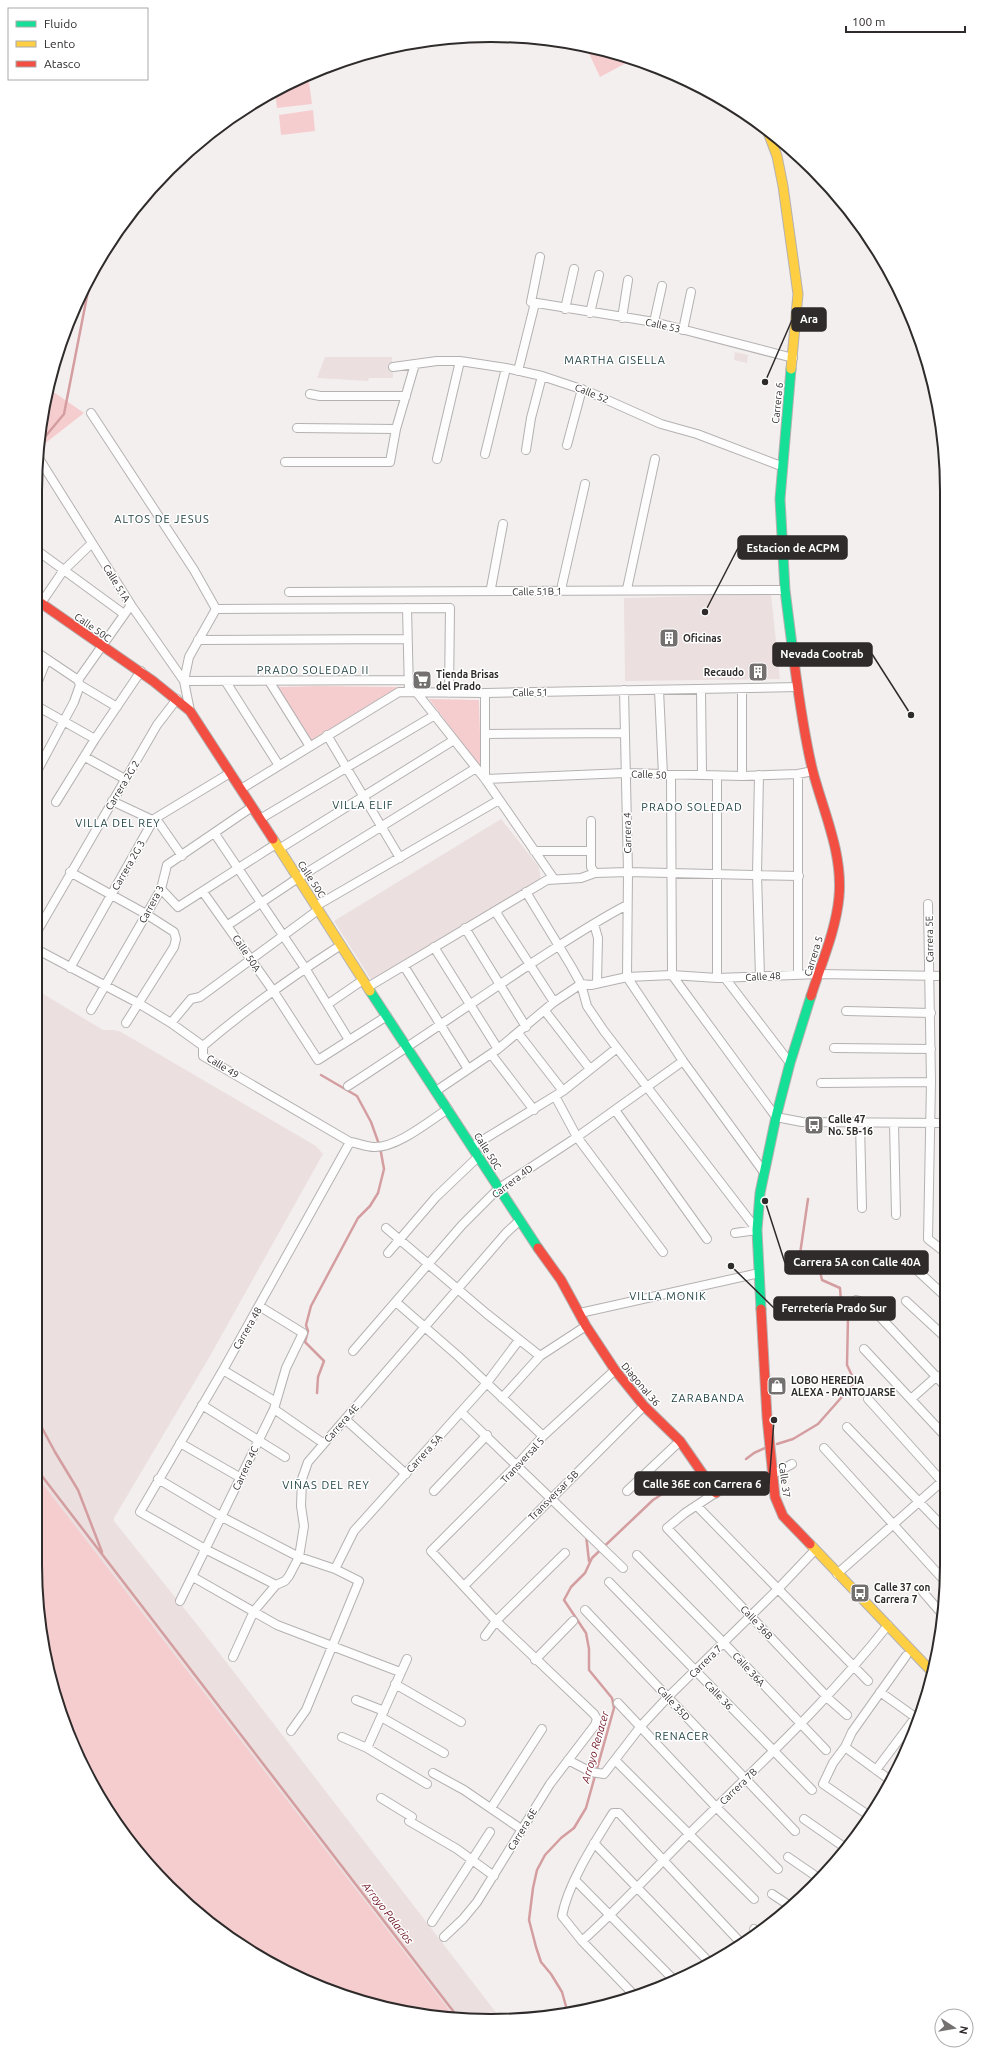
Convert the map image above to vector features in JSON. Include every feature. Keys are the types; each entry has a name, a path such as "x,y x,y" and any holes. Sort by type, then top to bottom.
{"main road":[{"name":"Carrera 6","path":"772,141 780,171 798,300 780,499 785,590 798,687"},
{"name":"Calle 50C","path":"42,605 102,647 141,671 190,710 342,945 386,1016 473,1146 498,1189 561,1280"},
{"name":"Carrera 5","path":"757,1230 763,1171 776,1116 790,1063 833,926 839,897 838,868 832,834 813,771 798,687"},
{"name":"Calle 37","path":"757,1230 764,1382 772,1476 775,1497 780,1511 814,1550 928,1668"},
{"name":"Diagonal 36","path":"561,1280 586,1326 615,1370 644,1406 680,1441 716,1493"}],"street":[{"path":"518,371 533,303 540,257"},
{"path":"566,309 574,269"},
{"path":"590,313 599,275"},
{"path":"622,318 628,280"},
{"path":"654,322 662,286"},
{"path":"683,330 691,292"},
{"name":"Calle 53","path":"533,303 654,322 793,358"},
{"path":"437,459 460,361"},
{"name":"Calle 52","path":"393,367 460,361 506,368 542,376 582,389 661,424 697,434 782,466"},
{"path":"285,462 390,462 396,429 415,364"},
{"path":"485,454 506,368"},
{"path":"526,450 531,418 542,376"},
{"path":"567,445 582,389"},
{"path":"310,394 320,396 406,396"},
{"path":"91,413 194,570 216,609"},
{"path":"297,428 396,429"},
{"path":"627,589 655,459"},
{"name":"Calle 51A","path":"43,465 131,605 184,681 190,710"},
{"path":"562,585 585,484"},
{"path":"491,588 503,524"},
{"path":"42,595 63,571 92,543"},
{"path":"42,554 124,614"},
{"name":"Calle 51B 1","path":"289,592 456,592 627,589 785,590"},
{"path":"42,761 74,702 79,682 131,605"},
{"path":"407,608 409,680 413,692 435,715 485,779 554,879"},
{"path":"216,609 450,608 449,693"},
{"path":"216,609 189,657 184,681 409,680"},
{"path":"198,640 407,639"},
{"path":"42,656 116,707"},
{"path":"42,672 47,659"},
{"path":"56,802 95,739 141,671"},
{"path":"269,681 309,746"},
{"path":"226,682 278,764"},
{"name":"Calle 51","path":"241,789 278,764 399,692 485,693 798,687"},
{"path":"742,689 742,776"},
{"name":"Carrera 4","path":"624,690 628,872 627,977"},
{"path":"659,690 667,775 671,874 672,975 776,1116 802,1122 860,1124 940,1123"},
{"path":"701,690 702,774"},
{"path":"485,693 485,779"},
{"name":"Carrera 2G 2","path":"42,922 157,725 177,699"},
{"path":"42,709 95,739"},
{"path":"260,819 435,715"},
{"path":"485,734 624,732"},
{"path":"327,735 400,858"},
{"path":"161,889 178,907 454,740"},
{"path":"85,757 125,779"},
{"path":"228,925 298,878 476,768"},
{"name":"Calle 50","path":"485,779 625,773 742,776 798,774 813,771"},
{"name":"Carrera 2G 3","path":"70,968 154,819 230,772"},
{"name":"Carrera 5","path":"798,774 798,974"},
{"path":"759,775 757,874 760,977"},
{"path":"717,776 717,874 721,978 790,1063"},
{"path":"171,1023 191,999 200,997 283,936 317,908 499,800"},
{"path":"112,801 154,819 159,823 182,856"},
{"name":"Carrera 3","path":"91,1010 161,889 167,865 215,834 252,807"},
{"path":"591,820 591,867 595,873"},
{"path":"215,834 305,968 349,1040 386,1016"},
{"path":"534,851 591,851"},
{"path":"70,872 146,914 174,932 176,939 174,947 126,1023"},
{"path":"328,1004 404,966 547,880 581,878 595,873 628,872 799,876"},
{"name":"Calle 50A","path":"203,892 228,925 250,960 274,992 318,1060 349,1040"},
{"path":"526,892 581,984 587,1006 617,1048 757,1230 735,1234"},
{"path":"348,1086 407,1048 498,984 627,904"},
{"name":"Carrera 5E","path":"928,904 931,1013 930,1219 928,1239 940,1248"},
{"path":"498,910 498,914 529,965 554,1002"},
{"path":"594,924 598,938 597,983"},
{"path":"465,928 498,984 526,1027"},
{"path":"203,1046 238,1016 274,992 305,968 342,945"},
{"path":"434,947 498,1049"},
{"name":"Calle 49","path":"42,952 138,1003 171,1023 203,1046 204,1056 350,1142 380,1147 408,1136 448,1109"},
{"path":"404,966 468,1069"},
{"name":"Calle 48","path":"581,984 597,983 627,977 672,975 721,978 798,974 940,976"},
{"path":"627,977 683,1061 763,1171"},
{"path":"436,1091 498,1049 554,1002 581,984"},
{"path":"545,1011 590,1069"},
{"path":"846,1011 931,1013"},
{"path":"518,1033 563,1091"},
{"path":"473,1146 563,1091 617,1048"},
{"path":"834,1048 931,1049"},
{"path":"491,1054 534,1110"},
{"name":"Carrera 4D","path":"353,1351 462,1225 498,1189 578,1137 646,1086 683,1061"},
{"path":"821,1083 931,1082"},
{"path":"555,1096 578,1137 663,1252"},
{"path":"615,1110 707,1239"},
{"path":"894,1123 896,1215"},
{"path":"860,1124 862,1208"},
{"name":"Carrera 48","path":"207,1550 140,1512 223,1370 350,1142"},
{"path":"388,1253 398,1239 436,1197 479,1156"},
{"name":"Carrera 4E","path":"234,1657 254,1611 276,1585 285,1581 290,1576 299,1557 304,1526 301,1506 302,1479 308,1462 344,1418 458,1290 506,1233 519,1221"},
{"path":"386,1228 458,1290 540,1356"},
{"path":"908,1262 940,1291"},
{"path":"580,1313 759,1273"},
{"path":"856,1300 867,1303 940,1380"},
{"path":"906,1301 940,1332"},
{"path":"396,1302 424,1328 458,1356 543,1436"},
{"name":"Carrera 4C","path":"180,1601 194,1577 275,1405 286,1368 303,1333 259,1306"},
{"path":"502,1398 540,1356 586,1326"},
{"name":"Carrera 5A","path":"335,1569 354,1531 486,1384 519,1340"},
{"path":"864,1349 940,1430"},
{"path":"223,1370 275,1405 323,1444"},
{"name":"Transversal 5","path":"464,1586 431,1551 516,1466 543,1436 615,1370"},
{"path":"911,1399 936,1376"},
{"path":"868,1399 940,1477"},
{"path":"202,1405 285,1457"},
{"name":"Transversar 5B","path":"464,1586 644,1406"},
{"path":"461,1412 487,1435 516,1466 622,1568"},
{"path":"344,1418 406,1474"},
{"path":"847,1427 940,1524"},
{"path":"434,1491 487,1435"},
{"path":"627,1491 680,1441"},
{"path":"180,1443 241,1478"},
{"path":"824,1448 940,1576"},
{"path":"792,1464 764,1479 738,1478 697,1506 777,1590 854,1668 868,1680"},
{"path":"158,1479 222,1517 299,1557 335,1569 359,1581 306,1710 291,1731"},
{"path":"837,1574 918,1502 940,1486"},
{"name":"Calle 36B","path":"697,1506 667,1528 827,1697 847,1715"},
{"path":"207,1550 276,1585"},
{"name":"Carrera 7","path":"568,1760 591,1772 600,1774 606,1772 641,1726 668,1697 777,1590 814,1550"},
{"path":"485,1636 496,1621 565,1553"},
{"name":"Calle 36A","path":"638,1555 826,1750"},
{"path":"194,1577 278,1625 400,1672"},
{"name":"Calle 36","path":"609,1582 812,1790"},
{"path":"464,1586 535,1660 573,1621"},
{"path":"923,1592 938,1609"},
{"name":"Calle 35D","path":"585,1610 795,1831"},
{"name":"Carrera 7B","path":"582,1941 610,1915 716,1807 801,1724 854,1668 888,1625"},
{"path":"865,1812 823,1784 832,1763 845,1747 852,1732 906,1656"},
{"path":"367,1748 407,1659"},
{"name":"Carrera 6E","path":"444,1937 472,1908 494,1876 521,1829 550,1784 597,1719 594,1714 535,1660"},
{"path":"395,1684 461,1722"},
{"path":"880,1692 914,1716"},
{"path":"356,1700 382,1714 444,1753"},
{"path":"618,1703 716,1807 778,1869"},
{"path":"876,1770 911,1722"},
{"path":"492,1808 542,1729"},
{"path":"342,1737 367,1748 427,1784"},
{"path":"845,1747 887,1778"},
{"path":"615,1760 690,1833 754,1899"},
{"path":"433,1773 464,1790 521,1829"},
{"path":"381,1798 410,1819 472,1859 494,1876"},
{"path":"631,1991 582,1941 562,1916 575,1880 594,1843 613,1813 616,1812 664,1860 738,1940"},
{"path":"804,1819 841,1845"},
{"path":"432,1922 490,1832"},
{"path":"594,1843 706,1959"},
{"path":"788,1857 815,1875"},
{"path":"575,1880 671,1977"},
{"path":"772,1894 786,1904"}],"shaded area":[{"path":"589,53 626,63 600,77"},
{"path":"304,82 309,82 312,104 277,108 276,97"},
{"path":"313,110 315,131 281,135 279,115"},
{"path":"735,352 748,355 747,363 734,360"},
{"path":"325,357 392,357 393,378 369,378 368,381 317,378"},
{"path":"53,393 84,413 45,443"},
{"path":"771,594 780,679 625,681 624,598"},
{"path":"277,687 398,687 310,741"},
{"path":"429,699 479,700 481,768"},
{"path":"501,819 539,867 541,881 372,981 334,921"},
{"path":"42,993 103,1030 114,1030 121,1032 316,1146 323,1154 210,1356 114,1518 114,1521 203,1632 497,2014 462,2013 432,2010 375,1999 319,1980 266,1954 218,1921 195,1903 153,1861 118,1814 102,1790 88,1764 76,1737 57,1681 46,1624 43,1594"},
{"path":"42,1483 450,2012 432,2010 375,1999 319,1980 266,1954 218,1921 195,1903 153,1861 135,1838 102,1790 88,1764 76,1737 57,1681 46,1624 43,1594"}],"waterway":[{"path":"46,436 64,414 88,293"},
{"path":"317,1393 318,1377 324,1361 305,1342 308,1331 306,1325 311,1306 358,1218 370,1206 378,1193 384,1169 380,1147 371,1122 357,1096 321,1075"},
{"path":"777,1444 793,1439 818,1424 855,1382 847,1365 848,1318 846,1308 841,1302 840,1288 822,1280 820,1271 809,1264 800,1254 808,1199"},
{"path":"42,1428 78,1490 102,1552"},
{"name":"Arroyo Renacer","path":"746,1459 765,1448"},
{"name":"Arroyo Renacer","path":"727,1481 732,1475"},
{"name":"Arroyo Palacios","path":"42,1476 454,2012"},
{"name":"Arroyo Renacer","path":"566,2007 562,1992 551,1974 541,1962 536,1947 529,1920 533,1888 537,1870 545,1855 561,1838 574,1828 586,1808 614,1708 612,1698 589,1670 589,1649 586,1633 564,1600 571,1587 585,1573 592,1558 653,1500 670,1489 683,1487 701,1478"},
{"name":"Arroyo Renacer","path":"713,1482 723,1484"},
{"path":"586,1535 589,1561"}],"traffic: fast":[{"path":"791,369 780,499 785,590 794,661"},
{"path":"370,991 538,1248"},
{"path":"761,1309 757,1230 760,1193 776,1117 790,1063 811,996"}],"traffic: slow":[{"path":"771,141 777,156 783,186 798,294 791,369"},
{"path":"273,839 370,991"},
{"path":"810,1544 928,1668"}],"traffic: jam":[{"path":"42,604 153,681 190,711 273,839"},
{"path":"794,661 807,745 813,772 832,834 838,865 839,881 839,897 835,922 811,996"},
{"path":"538,1248 561,1280 586,1326 615,1370 644,1406 680,1441 716,1493"},
{"path":"761,1309 767,1417 775,1497 783,1516 810,1544"}],"place":[{"name":"Ara","path":"765,382"},
{"name":"Estacion de ACPM","path":"705,612"},
{"name":"Oficinas","path":"669,638"},
{"name":"Recaudo","path":"758,672"},
{"name":"Tienda Brisas del Prado","path":"422,680"},
{"name":"Nevada Cootrab","path":"911,715"},
{"name":"Calle 47 No. 5B-16","path":"814,1125"},
{"name":"Carrera 5A con Calle 40A","path":"765,1201"},
{"name":"Ferretería Prado Sur","path":"731,1266"},
{"name":"LOBO HEREDIA ALEXA - PANTOJARSE","path":"777,1386"},
{"name":"Calle 36E con Carrera 6","path":"774,1420"},
{"name":"Calle 37 con Carrera 7","path":"860,1593"}],"district":[{"name":"MARTHA GISELLA","path":"615,360"},
{"name":"ALTOS DE JESUS","path":"162,519"},
{"name":"PRADO SOLEDAD II","path":"313,670"},
{"name":"VILLA ELIF","path":"363,805"},
{"name":"PRADO SOLEDAD","path":"692,807"},
{"name":"VILLA DEL REY","path":"118,823"},
{"name":"VILLA MONIK","path":"668,1296"},
{"name":"ZARABANDA","path":"708,1398"},
{"name":"VIÑAS DEL REY","path":"326,1485"},
{"name":"RENACER","path":"682,1736"}]}
